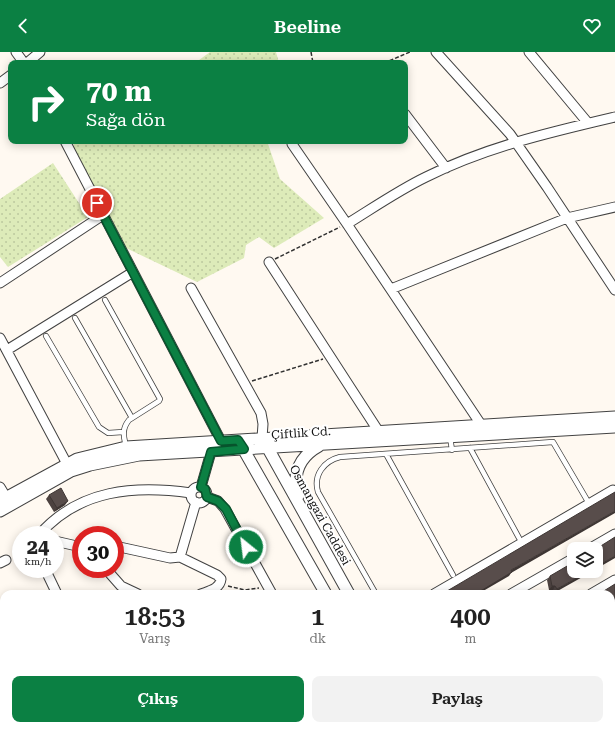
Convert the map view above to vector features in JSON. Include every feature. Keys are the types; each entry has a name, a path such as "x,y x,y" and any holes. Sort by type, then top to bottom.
{"street":[{"path":"31,60 40,52"},
{"path":"436,52 515,141 612,281 615,290"},
{"path":"529,52 588,123"},
{"path":"347,224 426,177 446,168 515,141 615,117"},
{"path":"408,118 446,168"},
{"path":"66,144 221,441"},
{"path":"292,144 482,426"},
{"path":"391,289 567,218 615,207"},
{"path":"0,283 103,215"},
{"path":"270,262 378,432"},
{"path":"7,350 133,272"},
{"path":"191,288 260,413 265,443"},
{"path":"0,338 67,464"},
{"name":"Çiftlik Cd.","path":"3,499 67,464 89,455 126,448 221,441 241,444 265,443 378,432 615,417"},
{"name":"Çiftlik Cd.","path":"265,443 322,444 615,427"},
{"name":"Osmangazi Caddesi","path":"265,443 347,590"},
{"path":"241,444 324,590"},
{"name":"Çiftlik Cd.","path":"0,511 71,472 90,465 139,455 211,452 241,444"},
{"path":"301,508 296,490 297,468 308,453 322,444"},
{"path":"201,487 211,452"},
{"path":"0,487 3,499"},
{"path":"196,502 192,499 192,493 196,488 201,487"},
{"path":"201,487 205,489 207,497"},
{"path":"46,526 64,512 87,501 111,493 133,489 153,489 192,493"},
{"path":"441,590 613,490"},
{"path":"196,502 204,501 207,497"},
{"path":"207,497 218,501 226,509 270,590"},
{"path":"180,557 196,502"},
{"path":"601,542 615,534"},
{"path":"124,548 170,558 180,557 188,563 217,575 221,579 221,583 210,590"},
{"path":"518,590 567,562"},
{"path":"49,578 55,590"},
{"path":"114,578 121,586 130,590"},
{"path":"598,590 615,580"}],"lane":[{"path":"105,300 160,399 158,402 132,418 125,425 122,432 126,448"},
{"path":"75,318 132,418"},
{"path":"46,336 99,427 108,433 122,432"},
{"path":"450,437 452,450"},
{"path":"374,590 318,492 316,481 324,465 335,458 553,442 587,500"},
{"path":"470,448 519,538"},
{"path":"386,454 452,575"}],"path":[{"path":"391,60 410,52"},
{"path":"270,262 347,224"},
{"path":"244,383 330,356"},
{"path":"221,583 235,589 245,590 267,585"}],"green space":[{"path":"210,52 276,52 278,60 199,60"},
{"path":"73,144 268,144 280,179 324,218 274,248 259,237 246,245 244,258 197,282 126,248 74,148"},
{"path":"53,163 88,217 8,267 0,257 0,199"}],"building":[{"path":"61,488 68,501 57,508 49,495"},
{"path":"615,492 615,511 511,570 512,572 484,589 449,590"},
{"path":"615,537 615,556 603,563 603,545"},
{"path":"567,566 567,578 577,578 557,589 555,586 552,586 550,576"},
{"path":"615,584 615,590 605,590"}],"route":[{"path":"97,203 221,441 238,440 244,449 211,452 201,487 207,492 207,497 218,501 226,509 246,547"}]}
